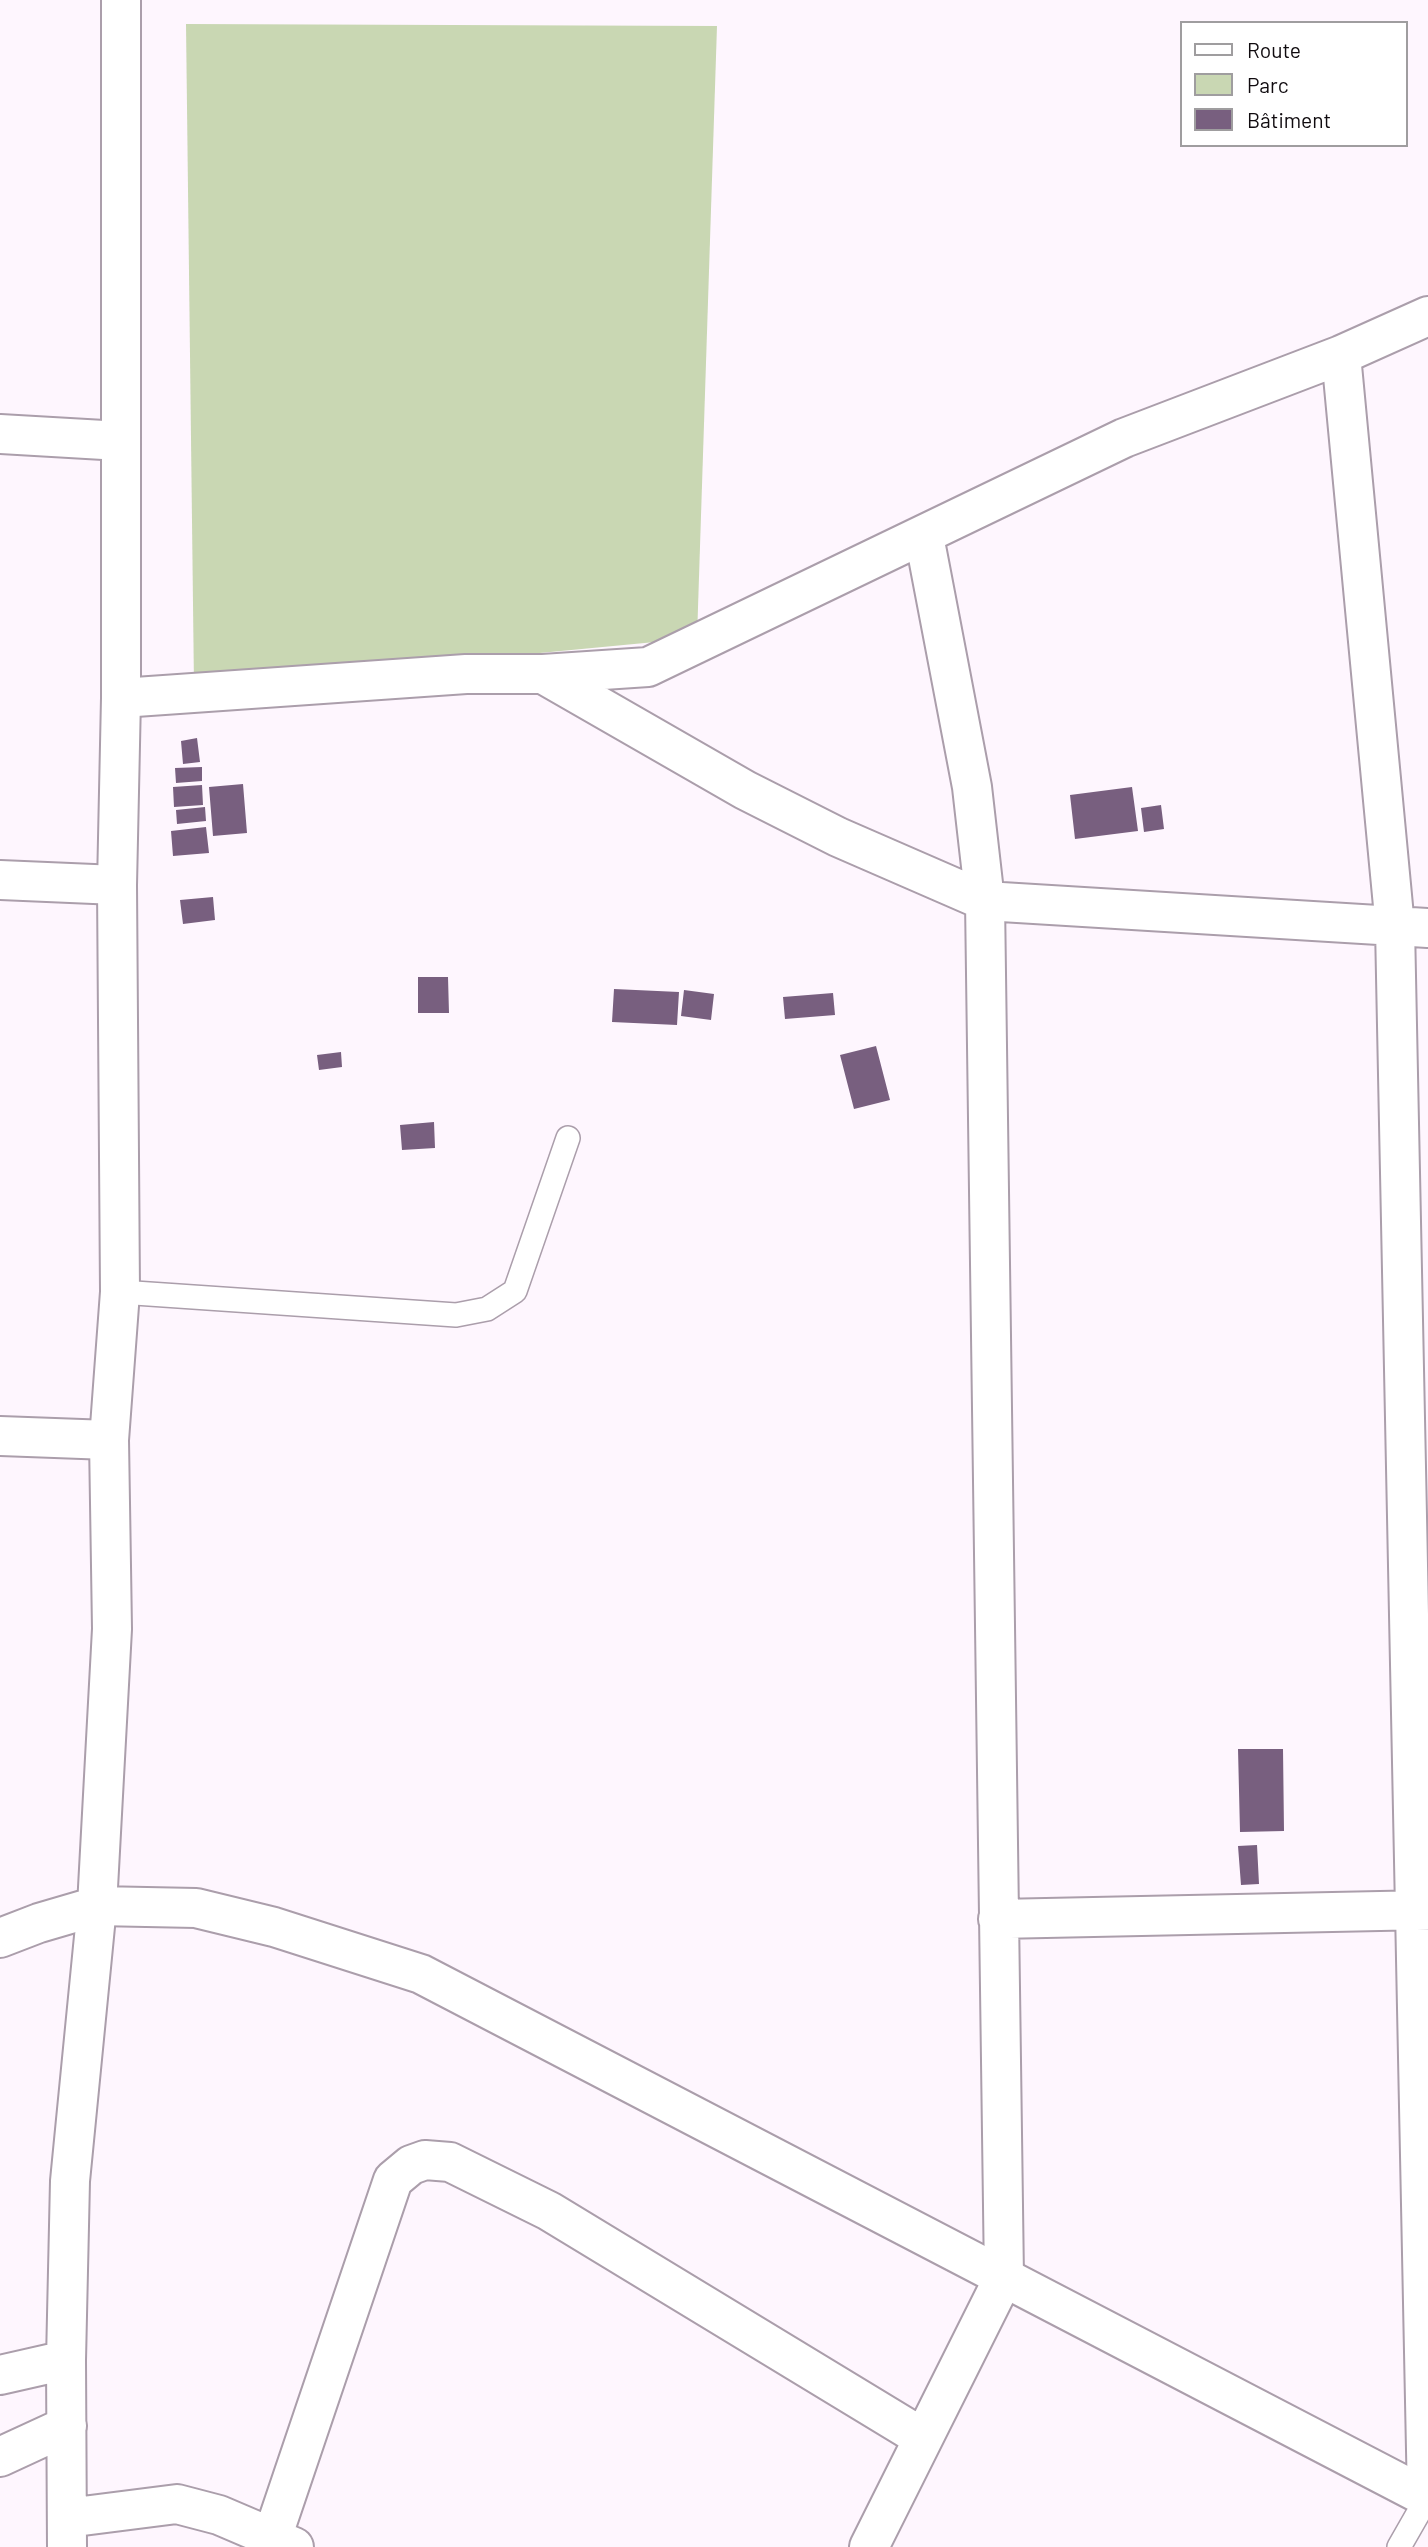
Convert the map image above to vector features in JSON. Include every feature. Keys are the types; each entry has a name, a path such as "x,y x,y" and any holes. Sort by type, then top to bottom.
{"street":[{"path":"121,0 121,698 117,885 120,1292 109,1440 111,1629 97,1906 70,2181 66,2360 67,2532 177,2504 219,2515 283,2542 393,2180 411,2165 425,2160 450,2162 549,2211 923,2438"},
{"path":"121,698 466,674 543,674 648,667 1124,438 1341,355 1428,316"},
{"path":"0,1938 97,1906 196,1908 274,1927 421,1974 1428,2498 1411,927 1341,355"},
{"path":"0,434 121,441"},
{"path":"869,2547 1003,2277 985,901 972,787 924,536"},
{"path":"543,674 745,790 838,837 985,901 1411,927"},
{"path":"0,880 117,885"},
{"path":"0,1436 109,1440"},
{"path":"998,1919 1422,1911"},
{"path":"0,1920 39,1923"},
{"path":"0,2375 66,2360"},
{"path":"0,2457 67,2426"}],"lane":[{"path":"120,1292 456,1315 487,1309 515,1291 568,1138"},
{"path":"1399,2547 1428,2498"}],"green space":[{"path":"186,24 717,26 697,638 194,686"}],"building":[{"path":"197,738 200,762 183,764 181,741"},
{"path":"202,767 202,781 176,783 175,768"},
{"path":"243,784 247,833 213,836 209,787"},
{"path":"202,785 203,805 174,807 173,787"},
{"path":"1132,787 1138,831 1075,839 1070,795"},
{"path":"1161,805 1164,829 1144,832 1141,808"},
{"path":"205,807 206,821 177,824 176,810"},
{"path":"206,827 209,853 173,856 171,831"},
{"path":"213,897 215,920 183,924 180,900"},
{"path":"418,977 448,977 449,1013 418,1013"},
{"path":"614,989 679,992 677,1025 612,1022"},
{"path":"684,990 714,994 711,1020 681,1016"},
{"path":"833,993 835,1015 785,1019 783,997"},
{"path":"876,1046 890,1100 854,1109 840,1055"},
{"path":"341,1052 342,1067 319,1070 317,1055"},
{"path":"434,1122 435,1148 402,1150 400,1125"},
{"path":"1238,1749 1283,1749 1284,1831 1240,1832"},
{"path":"1257,1845 1259,1884 1241,1885 1238,1846"}]}
